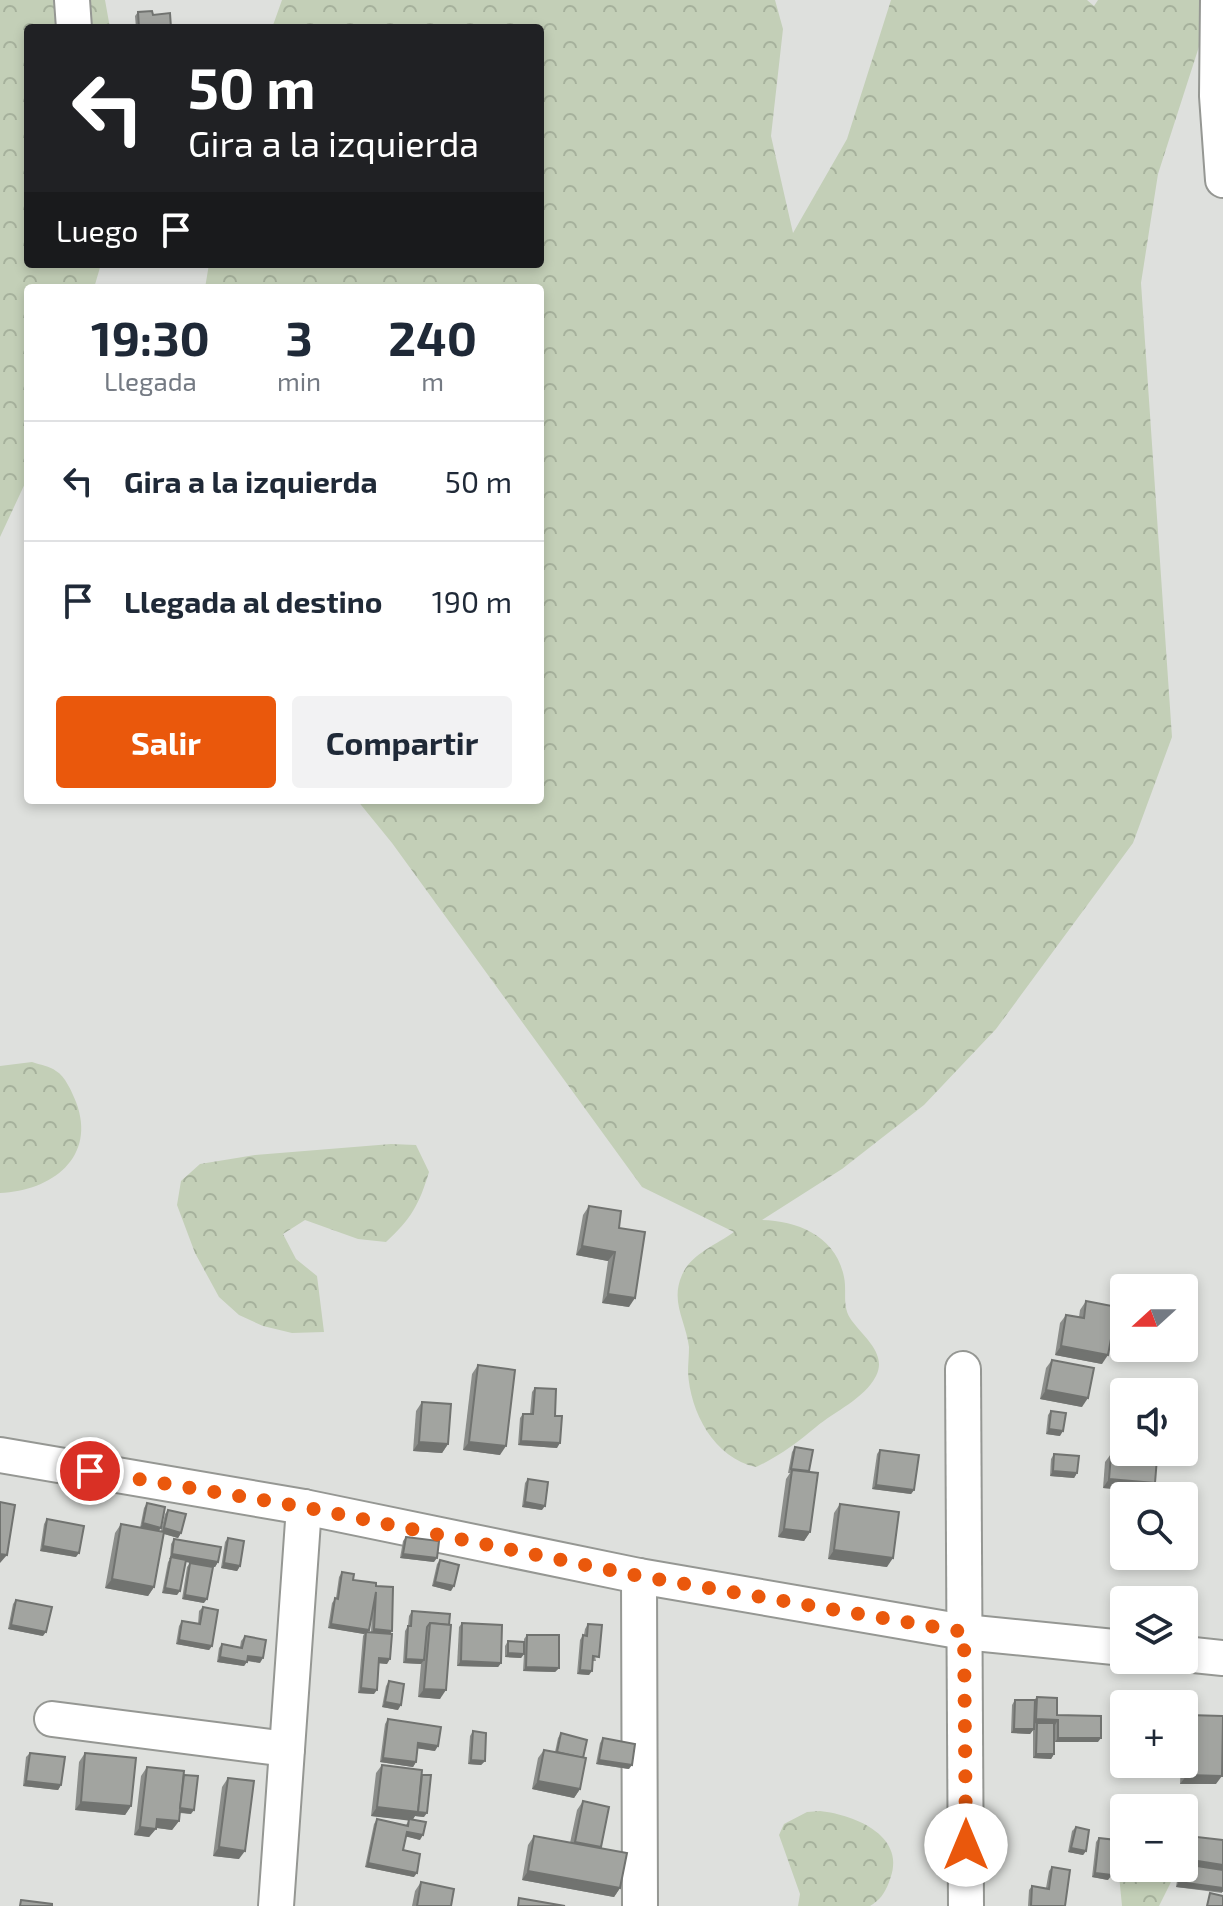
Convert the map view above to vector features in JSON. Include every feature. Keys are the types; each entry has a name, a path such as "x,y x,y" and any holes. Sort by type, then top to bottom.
{"street":[{"path":"72,0 74,24"},
{"path":"1218,0 1217,96 1223,180"},
{"path":"963,1369 966,1906"},
{"path":"0,1455 304,1507 639,1576 964,1632 1110,1647"},
{"path":"276,1906 304,1507"},
{"path":"639,1576 640,1906"},
{"path":"1198,1655 1223,1658"},
{"path":"52,1719 287,1749"}],"green space":[{"path":"0,0 105,0 109,24 24,24 24,268 100,268 95,284 24,284 24,486 0,537"},
{"path":"282,0 775,0 783,29 771,136 793,233 847,139 891,0 1087,0 1094,6 1098,0 1214,0 1158,174 1141,283 1172,737 1133,843 996,1029 924,1105 842,1169 762,1220 802,1228 824,1241 833,1251 844,1277 848,1313 876,1352 879,1368 871,1384 857,1398 788,1449 756,1467 728,1454 717,1444 699,1417 690,1387 689,1347 678,1303 682,1275 691,1261 734,1232 642,1187 392,843 360,804 544,804 544,284 206,284 208,268 544,268 544,24 273,24"},
{"path":"32,1062 54,1069 65,1080 76,1102 81,1122 80,1139 75,1154 52,1178 37,1186 0,1193 0,1066"},
{"path":"391,1144 416,1145 429,1172 413,1211 386,1242 358,1239 305,1220 283,1234 296,1259 317,1276 324,1332 292,1333 263,1326 239,1315 219,1297 195,1253 177,1205 181,1181 200,1164 255,1155"},
{"path":"820,1811 863,1823 876,1831 892,1852 893,1866 887,1886 870,1906 798,1906 800,1894 779,1835 784,1824 807,1812"},
{"path":"1120,1882 1171,1882 1159,1906 1122,1906"}],"building":[{"path":"152,11 153,15 170,13 171,24 139,24 138,12"},
{"path":"589,1206 621,1211 619,1228 645,1232 635,1298 608,1294 615,1252 582,1246"},
{"path":"1086,1301 1110,1306 1108,1355 1061,1346 1066,1315 1084,1318"},
{"path":"1052,1360 1094,1368 1088,1398 1046,1390"},
{"path":"478,1365 515,1370 506,1446 469,1442"},
{"path":"535,1388 556,1389 555,1416 562,1416 560,1443 521,1441 523,1414 533,1414"},
{"path":"422,1402 451,1404 448,1444 419,1442"},
{"path":"1051,1411 1066,1413 1063,1431 1049,1429"},
{"path":"795,1447 813,1450 809,1471 791,1469"},
{"path":"880,1450 919,1455 914,1490 876,1485"},
{"path":"1054,1454 1079,1456 1077,1473 1053,1471"},
{"path":"1110,1466 1156,1466 1155,1482 1109,1479"},
{"path":"792,1470 818,1473 810,1532 784,1529"},
{"path":"528,1479 548,1482 545,1506 525,1502"},
{"path":"0,1502 15,1505 7,1555 0,1554"},
{"path":"147,1503 165,1507 161,1528 143,1523"},
{"path":"840,1504 899,1512 893,1558 834,1550"},
{"path":"168,1510 186,1514 181,1533 164,1528"},
{"path":"47,1519 84,1526 79,1553 43,1546"},
{"path":"121,1524 164,1532 154,1587 112,1579"},
{"path":"406,1537 439,1541 437,1558 403,1554"},
{"path":"228,1538 244,1541 240,1566 224,1563"},
{"path":"174,1539 221,1547 218,1562 172,1554"},
{"path":"171,1557 186,1560 180,1591 165,1588"},
{"path":"440,1560 459,1565 454,1586 435,1582"},
{"path":"190,1563 213,1567 207,1599 185,1595"},
{"path":"342,1572 354,1574 353,1580 393,1587 392,1631 374,1629 376,1592 369,1630 331,1624"},
{"path":"16,1600 52,1607 46,1632 11,1625"},
{"path":"203,1607 218,1610 212,1646 179,1640 182,1621 200,1624"},
{"path":"412,1611 450,1614 449,1625 430,1623 427,1627 424,1660 406,1659"},
{"path":"430,1623 451,1625 446,1690 424,1689"},
{"path":"462,1623 502,1625 501,1663 461,1661"},
{"path":"588,1624 602,1625 599,1657 593,1656 592,1671 580,1670 583,1635 587,1636"},
{"path":"366,1632 392,1634 390,1659 379,1658 377,1690 361,1688"},
{"path":"527,1635 559,1635 559,1668 526,1667"},
{"path":"245,1636 266,1640 263,1658 248,1656 247,1662 220,1657 222,1644 242,1648"},
{"path":"508,1641 524,1642 524,1654 508,1653"},
{"path":"389,1681 404,1684 401,1705 385,1702"},
{"path":"1037,1697 1057,1698 1057,1715 1101,1716 1101,1738 1058,1738 1058,1720 1036,1719"},
{"path":"1015,1700 1035,1700 1034,1729 1014,1729"},
{"path":"1198,1715 1223,1716 1222,1776 1198,1775"},
{"path":"388,1719 441,1727 438,1746 418,1743 416,1762 383,1758"},
{"path":"1037,1723 1054,1723 1054,1754 1036,1754"},
{"path":"473,1731 486,1733 485,1761 471,1760"},
{"path":"561,1733 587,1740 583,1758 557,1752"},
{"path":"603,1738 635,1744 632,1765 599,1760"},
{"path":"544,1750 586,1758 580,1789 538,1781"},
{"path":"30,1753 65,1757 61,1785 26,1781"},
{"path":"85,1753 136,1758 131,1806 81,1802"},
{"path":"382,1765 422,1770 418,1812 377,1807"},
{"path":"147,1767 184,1771 179,1821 157,1819 156,1829 140,1827"},
{"path":"184,1775 198,1776 194,1810 180,1808"},
{"path":"422,1775 431,1775 427,1813 418,1812"},
{"path":"228,1778 254,1781 245,1851 219,1847"},
{"path":"583,1801 609,1807 601,1847 575,1842"},
{"path":"377,1819 408,1826 409,1819 426,1822 423,1835 407,1832 403,1850 420,1854 417,1873 368,1863"},
{"path":"1076,1827 1089,1830 1086,1851 1071,1848"},
{"path":"534,1836 627,1853 620,1888 528,1871"},
{"path":"1198,1837 1223,1840 1223,1865 1198,1861"},
{"path":"1099,1838 1110,1839 1110,1875 1095,1873"},
{"path":"1198,1866 1223,1870 1223,1888 1179,1882 1198,1882"},
{"path":"1052,1867 1070,1870 1065,1906 1031,1906 1032,1886 1049,1889"},
{"path":"421,1882 454,1889 451,1906 417,1906"},
{"path":"1210,1893 1223,1896 1223,1906 1207,1906"},
{"path":"519,1898 565,1906 518,1906"},
{"path":"21,1900 52,1904 52,1906 20,1906"}],"route":[{"path":"90,1471 304,1507 639,1576 964,1632 966,1845"}]}
